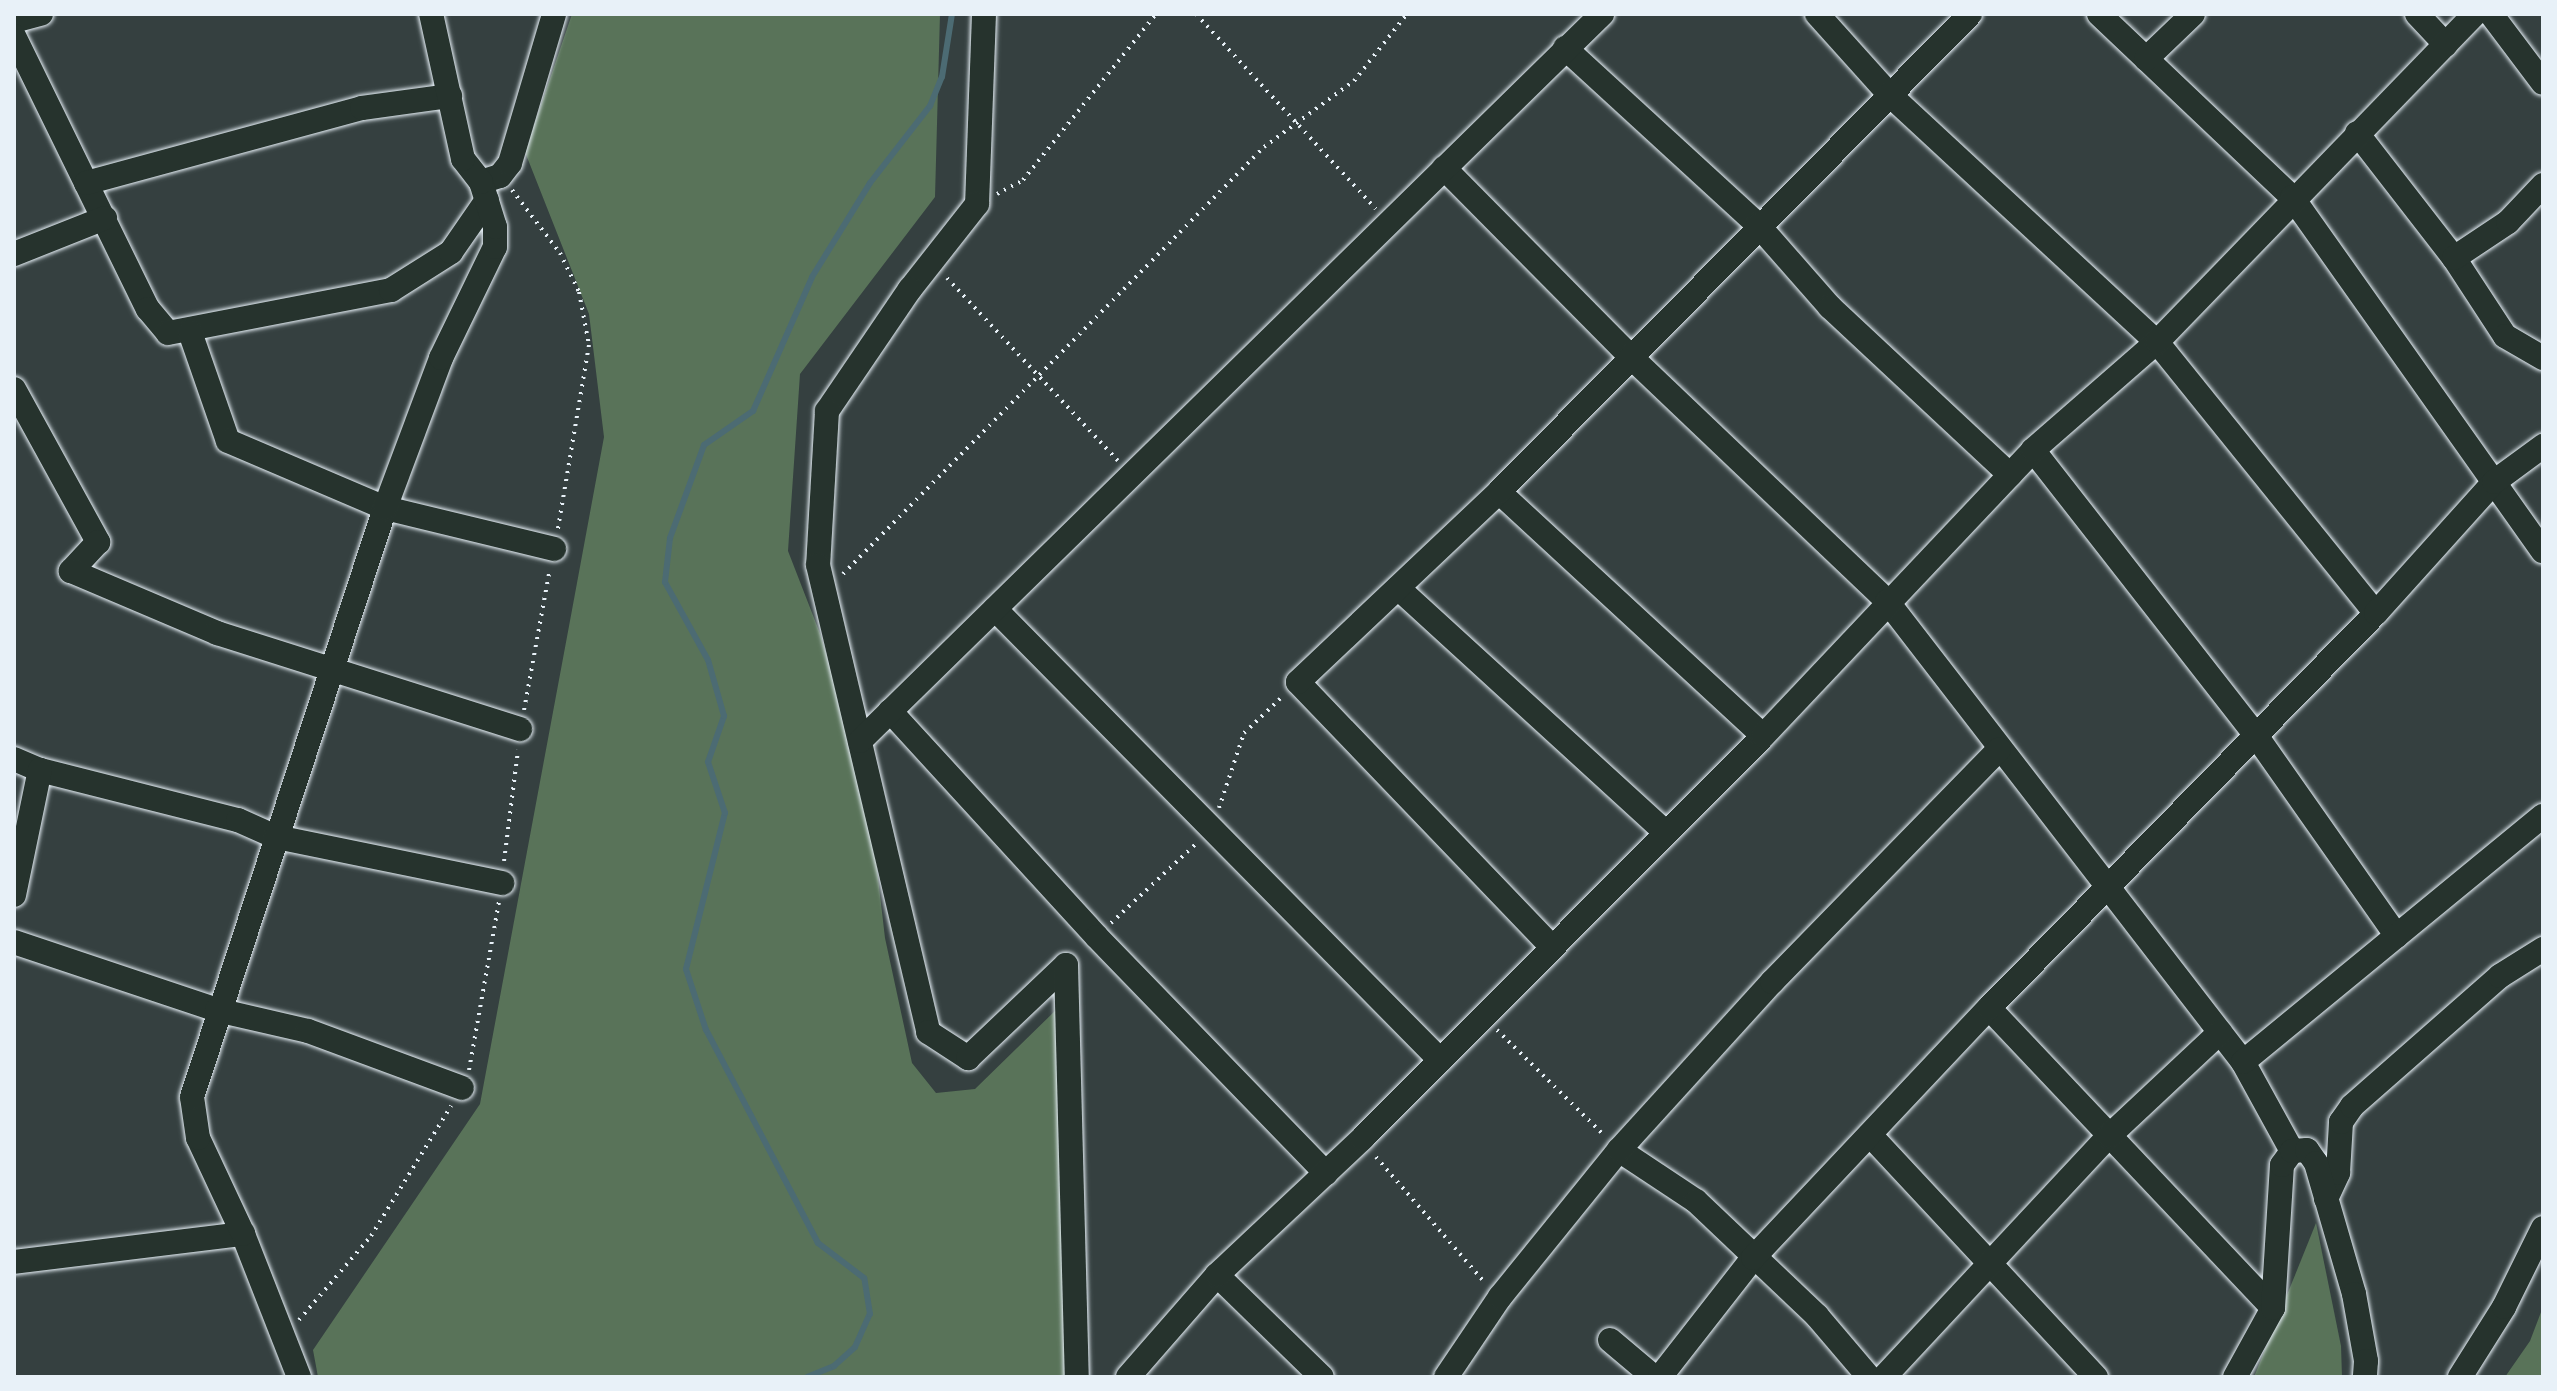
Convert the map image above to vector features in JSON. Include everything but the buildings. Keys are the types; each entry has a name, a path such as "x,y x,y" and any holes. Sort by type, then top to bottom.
{"street":[{"path":"14,21 41,14"},
{"path":"299,1377 243,1234 198,1138 192,1097 217,1010 385,508 441,358 495,247 489,186 463,159 431,14"},
{"path":"14,36 19,60 105,218 148,309 168,333 190,332 391,290 451,252 489,186 510,163 538,81 554,14"},
{"path":"984,14 977,204 931,262 827,411 818,565 928,1032 968,1058 1066,965 1077,1377"},
{"path":"860,741 1602,14"},
{"path":"1817,14 1890,95 2157,342 2376,613"},
{"path":"1552,947 1298,682 1499,492 1758,225 1970,14"},
{"path":"2099,14 2292,197 2543,551"},
{"path":"2146,59 2193,14"},
{"path":"2417,14 2446,45"},
{"path":"1128,1377 1217,1275 1362,1139 1484,1017 1763,736 1887,601 2033,450 2157,342 2292,197 2475,14"},
{"path":"2491,14 2543,83"},
{"path":"1565,48 1758,225 1830,307 2010,475"},
{"path":"86,183 362,108 450,96"},
{"path":"2357,133 2454,258 2505,336 2543,358"},
{"path":"1444,168 1631,357 1887,601 2243,1062 2292,1151"},
{"path":"2454,258 2508,222 2543,185"},
{"path":"14,254 105,218"},
{"path":"190,332 228,441 385,508 554,549"},
{"path":"14,389 98,542 71,571 217,633 520,729"},
{"path":"1610,1340 1657,1377 1753,1258 1989,1008 2257,737 2376,613 2494,482 2543,446"},
{"path":"2033,450 2257,737 2397,936"},
{"path":"1499,492 1763,736"},
{"path":"1398,588 1665,832"},
{"path":"995,609 1440,1060"},
{"path":"890,711 1097,937 1326,1173"},
{"path":"1446,1377 1500,1297 1619,1150 1772,982 1999,749"},
{"path":"14,759 40,770 238,820 276,837 502,883"},
{"path":"14,895 40,770"},
{"path":"2243,1062 2543,816"},
{"path":"14,942 217,1010 308,1031 462,1088"},
{"path":"2326,1199 2338,1173 2341,1122 2352,1106 2500,976 2543,949"},
{"path":"1989,1008 2273,1308"},
{"path":"1884,1377 2109,1136 2220,1032"},
{"path":"1871,1136 2096,1377"},
{"path":"1619,1150 1696,1201 1817,1316 1869,1377"},
{"path":"2292,1151 2307,1150 2316,1163 2354,1294 2365,1377"},
{"path":"2235,1377 2273,1308 2282,1165 2292,1151"},
{"path":"2460,1377 2504,1307 2543,1228"},
{"path":"14,1262 243,1234"},
{"path":"1217,1275 1322,1377"}],"path":[{"path":"977,204 1023,180 1156,14"},
{"path":"1196,14 1388,222"},
{"path":"824,592 1264,147 1354,81 1407,14"},
{"path":"284,1337 371,1236 462,1088 472,1061 502,883 520,729 589,345 579,292 560,253 489,186"},
{"path":"931,262 1131,475"},
{"path":"1097,937 1212,829 1244,733 1298,682"},
{"path":"1484,1017 1619,1150"},
{"path":"1362,1139 1461,1260 1500,1297"}],"green space":[{"path":"572,14 940,14 935,197 800,374 788,551 821,636 870,809 885,938 912,1063 936,1093 975,1089 1058,1008 1069,1377 318,1377 313,1350 480,1104 604,437 589,314 525,152"},
{"path":"2316,1223 2341,1346 2342,1377 2254,1377"},
{"path":"2543,1307 2543,1377 2505,1377 2530,1341"}],"waterway":[{"path":"807,1377 834,1366 855,1347 870,1314 864,1278 818,1243 706,1030 686,969 725,813 708,762 724,716 708,660 665,582 670,538 704,445 753,411 812,277 870,183 930,106 942,77 952,14"}]}
